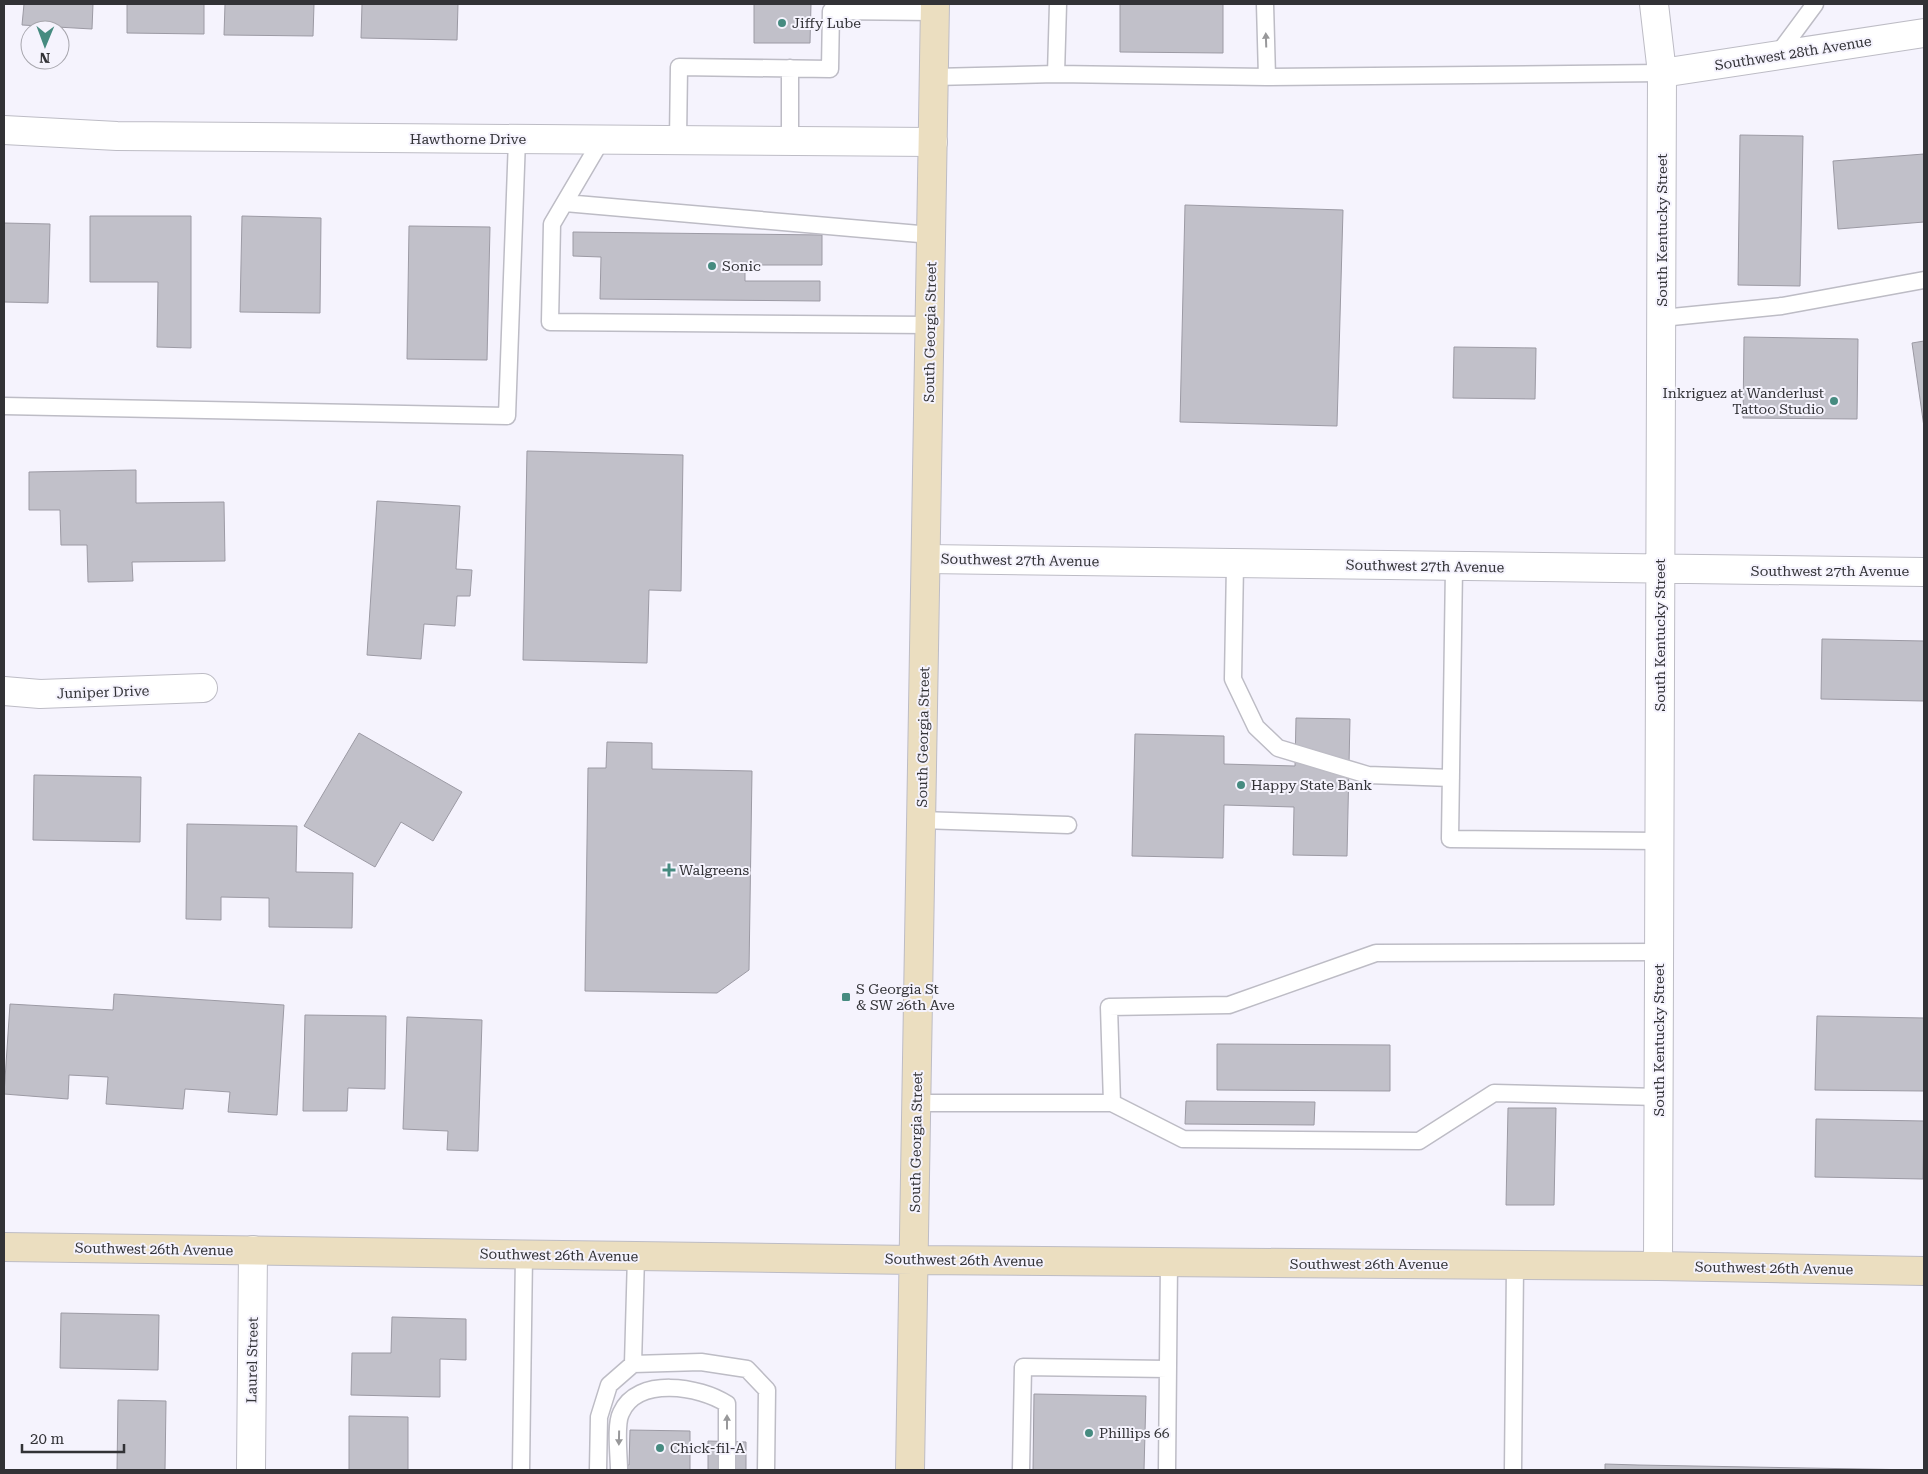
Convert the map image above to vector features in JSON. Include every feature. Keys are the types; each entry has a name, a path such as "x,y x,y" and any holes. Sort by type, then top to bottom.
{"main road":[{"name":"South Georgia Street","path":"910,1470 935,8"},
{"name":"Southwest 26th Avenue","path":"4,1247 914,1260 1658,1266 1924,1271"}],"street":[{"name":"South Kentucky Street","path":"1654,4 1662,73 1658,1266"},
{"name":"Southwest 28th Avenue","path":"1662,73 1778,54 1924,34"},
{"name":"Hawthorne Drive","path":"4,130 117,136 933,142"},
{"name":"Southwest 27th Avenue","path":"926,559 1924,572"},
{"name":"Juniper Drive","path":"4,691 40,694 203,688"},
{"name":"Laurel Street","path":"251,1470 253,1250"}],"lane":[{"path":"1056,74 1058,4"},
{"path":"1265,4 1267,77"},
{"path":"1778,54 1816,4"},
{"path":"678,140 679,66 830,69 831,11 935,8"},
{"path":"790,68 790,141"},
{"path":"934,77 1056,74 1267,77 1662,73"},
{"path":"4,406 506,416 517,139"},
{"path":"602,139 552,224 550,322 930,325"},
{"path":"565,203 931,235"},
{"path":"1662,318 1782,306 1924,280"},
{"path":"1235,564 1233,679 1256,727 1278,748 1368,775 1451,778"},
{"path":"1454,567 1450,839 1660,842"},
{"path":"921,820 1068,825"},
{"path":"1112,1103 1110,1007 1228,1005 1376,953 1659,952"},
{"path":"916,1103 1112,1103 1183,1139 1419,1141 1494,1093 1659,1097"},
{"path":"522,1470 524,1254"},
{"path":"633,1364 636,1256"},
{"path":"1168,1470 1169,1262"},
{"path":"1513,1470 1515,1265"},
{"path":"598,1470 599,1417 609,1385 633,1364 701,1362 747,1369 767,1390 766,1470"},
{"path":"1021,1470 1023,1367 1168,1369"},
{"path":"619,1470 620,1413 633,1396 654,1388 694,1391 713,1395 727,1404 727,1470"}],"building":[{"path":"24,4 93,4 92,29 70,28 70,20 22,20"},
{"path":"127,4 204,4 204,34 127,33"},
{"path":"225,4 314,4 313,36 224,35"},
{"path":"362,4 458,4 457,40 361,38"},
{"name":"Jiffy Lube","path":"754,4 811,4 810,43 754,43"},
{"path":"1120,4 1223,4 1223,53 1120,52"},
{"path":"1740,135 1803,136 1800,286 1738,285"},
{"path":"1924,154 1924,222 1838,229 1833,161"},
{"path":"1185,205 1343,210 1337,426 1180,422"},
{"path":"90,216 191,216 191,348 157,347 158,282 90,282"},
{"path":"242,216 321,218 320,313 240,312"},
{"path":"4,223 50,224 48,303 4,302"},
{"path":"409,226 490,227 487,360 407,359"},
{"path":"573,232 822,235 822,265 745,265 745,281 820,281 820,301 600,299 601,257 573,256"},
{"path":"1744,337 1858,339 1857,419 1743,418"},
{"path":"1924,341 1924,427 1912,343"},
{"path":"1454,347 1536,348 1535,399 1453,398"},
{"path":"527,451 683,455 681,591 649,590 647,663 523,660"},
{"path":"136,470 136,503 224,502 225,561 132,562 133,581 88,582 87,545 61,545 60,510 29,510 29,472"},
{"path":"377,501 460,506 456,569 472,570 470,596 457,596 455,626 424,624 421,659 367,655"},
{"path":"1822,639 1924,641 1924,701 1821,699"},
{"name":"Happy State Bank","path":"1296,718 1350,719 1347,856 1293,855 1294,807 1224,805 1223,858 1132,856 1135,734 1224,736 1224,764 1295,766"},
{"path":"359,733 462,792 433,841 401,822 375,867 304,826"},
{"name":"Walgreens","path":"607,742 652,743 652,769 752,771 749,970 717,993 585,991 588,768 606,768"},
{"path":"34,775 141,777 140,842 33,840"},
{"path":"187,824 297,826 296,872 353,873 352,928 269,927 269,898 221,897 221,920 186,919"},
{"path":"114,994 284,1005 277,1115 228,1112 230,1092 185,1089 183,1109 106,1104 108,1077 69,1075 68,1099 4,1094 10,1004 113,1010"},
{"path":"305,1015 386,1016 385,1089 348,1088 347,1111 303,1111"},
{"path":"1817,1016 1924,1018 1924,1091 1815,1090"},
{"path":"407,1017 482,1020 478,1151 447,1150 448,1131 403,1129"},
{"path":"1217,1044 1390,1045 1390,1091 1217,1090"},
{"path":"1186,1101 1315,1102 1314,1125 1185,1124"},
{"path":"1508,1108 1556,1108 1554,1205 1506,1205"},
{"path":"1816,1119 1924,1121 1923,1179 1815,1177"},
{"path":"61,1313 159,1315 158,1370 60,1368"},
{"path":"392,1317 466,1319 466,1360 440,1359 440,1397 351,1395 352,1353 391,1353"},
{"name":"Phillips 66","path":"1034,1394 1146,1396 1144,1470 1033,1470"},
{"path":"118,1400 166,1401 165,1470 117,1470"},
{"path":"349,1416 408,1417 408,1470 349,1470"},
{"name":"Chick-fil-A","path":"630,1430 690,1431 690,1470 615,1470 615,1465 629,1465"},
{"path":"708,1441 746,1442 746,1470 708,1470"},
{"path":"1605,1464 1638,1465 1919,1470 1605,1470"}],"place":[{"name":"Jiffy Lube","path":"782,23"},
{"name":"Sonic","path":"712,266"},
{"name":"Inkriguez at Wanderlust Tattoo Studio","path":"1834,401"},
{"name":"Happy State Bank","path":"1241,785"},
{"name":"Walgreens","path":"669,870"},
{"name":"S Georgia St & SW 26th Ave","path":"846,997"},
{"name":"Phillips 66","path":"1089,1433"},
{"name":"Chick-fil-A","path":"660,1448"}]}
